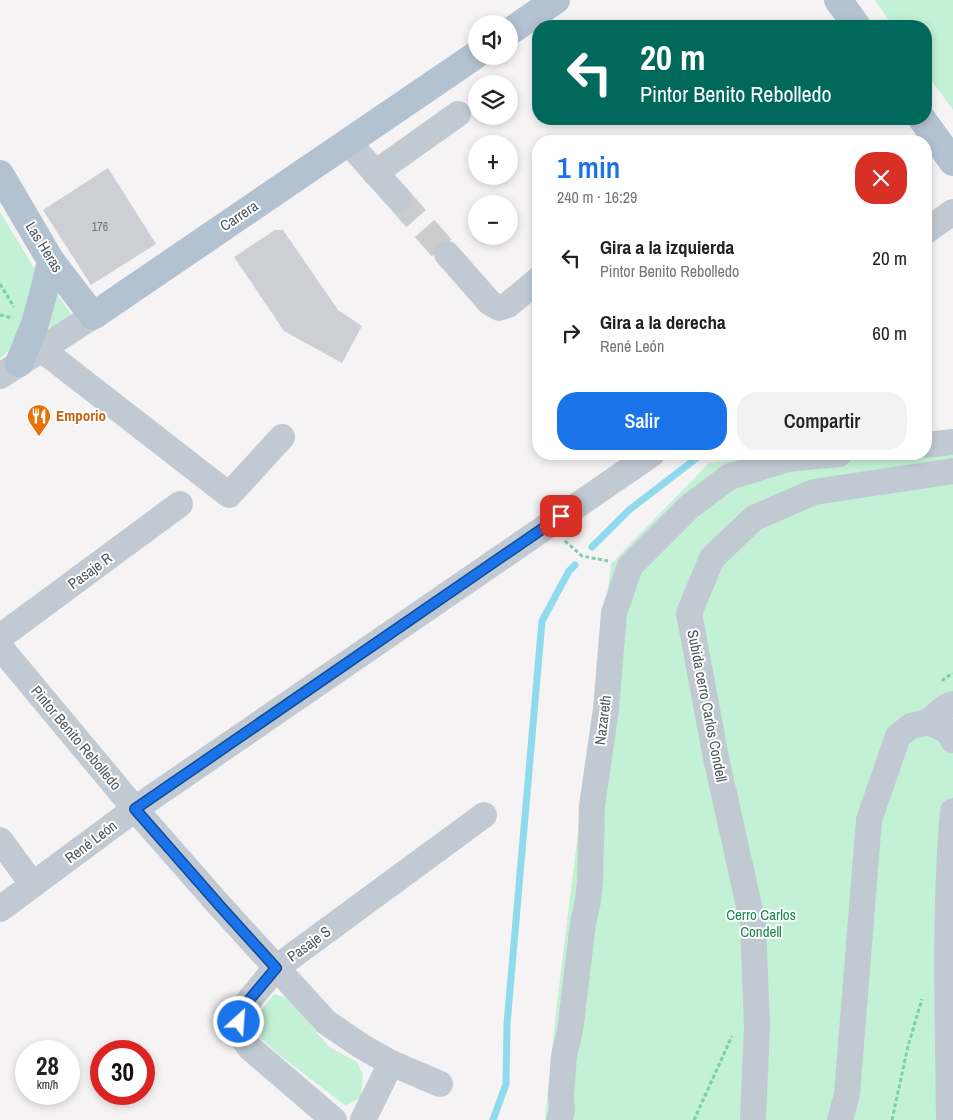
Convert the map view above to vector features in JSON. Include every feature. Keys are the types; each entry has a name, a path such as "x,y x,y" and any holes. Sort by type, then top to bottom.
{"main road":[{"path":"518,26 556,0"},
{"path":"838,0 853,20"},
{"name":"Carrera","path":"93,316 468,60"},
{"path":"926,125 953,162"},
{"name":"Las Heras","path":"0,174 51,261 93,316"},
{"path":"20,363 35,324 51,261"}],"street":[{"path":"375,173 458,114"},
{"path":"348,142 399,199"},
{"path":"932,227 953,212"},
{"path":"447,254 490,303 499,308 508,305 532,285"},
{"name":"Carrera","path":"20,363 93,316"},
{"path":"20,363 229,495 282,437"},
{"path":"932,444 953,442"},
{"name":"René León","path":"0,909 135,809 643,460"},
{"name":"Nazareth","path":"559,1120 562,1112 561,1095 564,1056 570,1031 583,923 588,901 592,806 606,709 614,613 630,566 690,507 729,477 785,460"},
{"name":"Subida cerro Carlos Condell","path":"753,1120 757,1026 753,924 716,758 689,612 712,558 754,518 814,492 953,471"},
{"name":"Pasaje R","path":"0,637 180,504"},
{"name":"Pintor Benito Rebolledo","path":"0,647 135,809 326,1022 361,1046 391,1063 440,1084"},
{"path":"840,1120 847,1094 869,820 898,736 911,726 928,722 944,708 953,704"},
{"path":"928,722 948,731 953,740"},
{"path":"949,1120 949,859 953,811"},
{"name":"Pasaje S","path":"334,1120 250,1048 238,1032 240,1011 276,968 484,815"},
{"path":"0,840 33,885"},
{"path":"363,1120 391,1063"}],"path":[{"path":"0,284 16,312"},
{"path":"546,526 582,556 630,566"},
{"path":"892,1120 908,1046 923,997"},
{"path":"694,1120 733,1034"}],"green space":[{"path":"875,0 953,0 953,110 932,81 932,20 889,20"},
{"path":"0,212 36,271 35,296 8,351 0,359"},
{"path":"57,294 71,314 48,333"},
{"name":"Cerro Carlos Condell","path":"953,435 953,1120 545,1120 556,1012 611,564 709,463 736,460 932,460 932,450"},
{"path":"274,994 289,999 329,1047 357,1062 363,1075 361,1097 346,1106 258,1036 255,1019"}],"building":[{"path":"108,168 156,244 91,285 43,210"},
{"path":"275,230 283,230 338,310 362,326 342,363 284,331 234,257"}],"waterway":[{"path":"592,547 629,510 694,460"},
{"path":"493,1120 506,1084 507,1024 542,621 569,571 575,565"}],"tunnel":[{"path":"399,199 447,254"}],"place":[{"name":"Emporio","path":"39,437"}],"route":[{"path":"239,1022 240,1011 276,968 135,809 561,516"}]}
